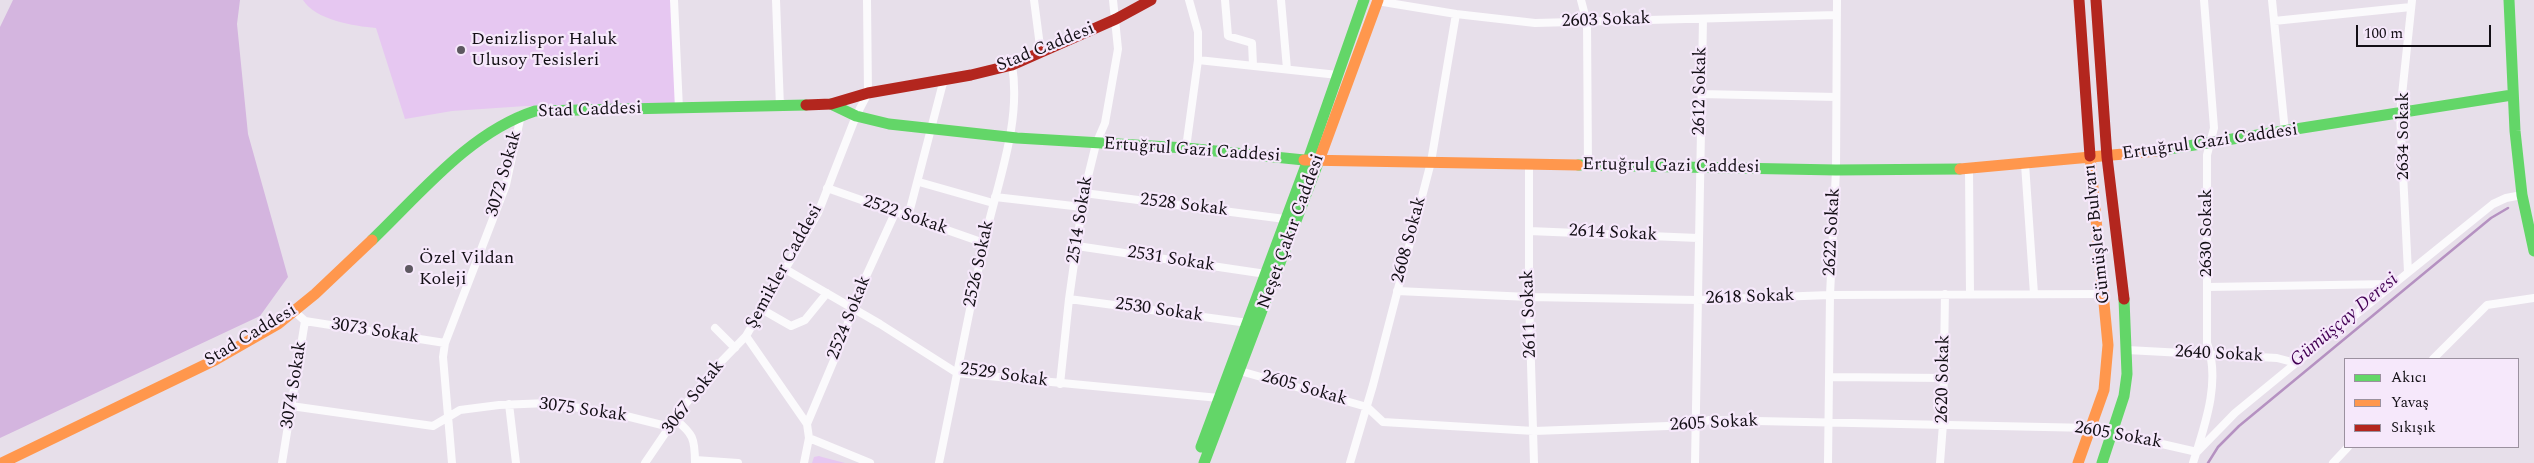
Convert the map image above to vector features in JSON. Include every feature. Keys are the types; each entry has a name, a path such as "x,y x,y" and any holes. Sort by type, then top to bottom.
{"main road":[{"name":"Stad Caddesi","path":"2,463 215,360 294,312 472,144 501,124 521,115 535,111 780,107 831,104 868,92 1012,65 1041,54 1116,19 1151,0"},
{"name":"Neşet Çakır Caddesi","path":"1204,463 1240,371 1313,160 1338,75 1364,0"},
{"name":"Neşet Çakır Caddesi","path":"1195,463 1285,220 1313,160 1378,0"},
{"name":"Gümüşler Bulvarı","path":"2078,0 2090,158 2108,345 2104,390 2078,463"},
{"name":"Gümüşler Bulvarı","path":"2096,0 2107,157 2125,310 2127,350 2124,396 2102,463"},
{"path":"2509,0 2512,94 2522,195 2534,251"},
{"name":"Ertuğrul Gazi Caddesi","path":"831,104 856,116 888,124 1008,137 1096,144 1186,148 1313,160 1836,170 1969,169 2107,157 2210,144 2512,94"}],"street":[{"path":"674,0 679,109"},
{"path":"776,0 780,107"},
{"name":"Şemikler Caddesi","path":"804,463 809,438 807,424 746,336 763,310 818,213 856,116 868,92 867,0"},
{"path":"1034,0 1041,54"},
{"name":"2514 Sokak","path":"1060,384 1069,299 1084,193 1096,144 1105,123 1118,49 1113,0"},
{"path":"1186,148 1198,60 1198,32 1189,0"},
{"path":"1225,0 1228,36 1252,43 1253,65"},
{"path":"1281,0 1287,69"},
{"name":"2603 Sokak","path":"1378,0 1456,14 1536,23 1837,15"},
{"path":"1581,0 1587,23 1588,165"},
{"name":"2622 Sokak","path":"1828,463 1830,295 1836,170 1837,0"},
{"name":"2630 Sokak","path":"2194,463 2213,380 2211,355 2207,343 2207,156 2214,128 2204,0"},
{"path":"2272,0 2285,132"},
{"path":"2274,21 2412,4"},
{"name":"2634 Sokak","path":"2408,272 2400,114 2412,4"},
{"name":"2608 Sokak","path":"1350,463 1367,407 1431,162 1456,14"},
{"name":"2612 Sokak","path":"1695,463 1696,300 1703,18"},
{"path":"1198,60 1338,75"},
{"name":"2526 Sokak","path":"938,463 984,243 1013,121 1016,90 1012,65"},
{"path":"908,217 919,182 944,79"},
{"path":"1701,94 1836,97"},
{"name":"3072 Sokak","path":"452,463 443,357 445,343 506,185 521,115"},
{"name":"2611 Sokak","path":"1529,164 1529,297 1534,463"},
{"path":"2025,164 2034,294"},
{"path":"1969,169 1970,294"},
{"path":"919,182 994,200 1082,207"},
{"name":"2522 Sokak","path":"827,188 984,243"},
{"name":"2528 Sokak","path":"1084,193 1285,220"},
{"path":"2197,452 2236,413 2493,204 2506,198 2522,195"},
{"name":"2524 Sokak","path":"807,424 845,334 852,307 895,213"},
{"name":"2614 Sokak","path":"1529,231 1698,238"},
{"name":"2531 Sokak","path":"1077,246 1266,274"},
{"name":"2529 Sokak","path":"785,269 852,307 958,373 1219,398"},
{"path":"2207,287 2393,284"},
{"name":"2618 Sokak","path":"1396,291 1529,297 1696,300 1830,295 2104,294"},
{"path":"763,310 791,326 805,320 827,293"},
{"name":"2620 Sokak","path":"1940,463 1944,424 1945,294"},
{"path":"2434,358 2487,305 2534,298"},
{"name":"2530 Sokak","path":"1069,299 1248,323"},
{"name":"3074 Sokak","path":"282,463 305,321 294,312"},
{"name":"3073 Sokak","path":"305,321 445,343"},
{"path":"715,328 735,348"},
{"name":"3067 Sokak","path":"645,463 675,419 746,336"},
{"name":"2640 Sokak","path":"2127,350 2277,358 2296,363"},
{"name":"2605 Sokak","path":"1240,371 1367,407 1383,422 1534,431 1695,425 1709,420 2092,428 2197,452"},
{"path":"1829,377 1944,378"},
{"name":"3075 Sokak","path":"291,406 433,426 460,410 508,404 548,403 581,406 670,427"},
{"path":"508,404 516,463"},
{"path":"675,419 692,433 695,462 738,463"},
{"path":"809,438 865,463"},
{"path":"2333,463 2347,448"}],"shaded area":[{"path":"13,0 240,0 237,24 248,134 288,277 260,316 0,438 0,27"},
{"path":"303,0 673,0 679,109 526,106 452,111 405,119 376,28 336,21 316,13"},
{"path":"819,456 845,463 812,463 814,457"}],"waterway":[{"name":"Gümüşçay Deresi","path":"2208,463 2218,447 2239,426 2491,218 2508,208"}],"traffic: fast":[{"path":"1201,447 1308,160 1364,0"},
{"path":"2509,0 2515,131 2522,195 2534,251"},
{"path":"2156,151 2512,95"},
{"path":"831,104 856,116 889,124 1017,138 1186,148 1304,160"},
{"path":"372,240 428,184 468,149 489,133 535,111 806,105"},
{"path":"1204,463 1321,155"},
{"path":"1578,165 1836,170 1960,169"},
{"path":"2102,463 2124,396 2127,374 2124,299"}],"traffic: slow":[{"path":"1321,155 1378,0"},
{"path":"1960,169 2156,151"},
{"path":"2078,463 2104,390 2108,345 2090,156"},
{"path":"1304,160 1578,165"},
{"path":"2,463 215,360 278,324 315,294 372,240"}],"traffic: jam":[{"path":"806,105 831,104 868,93 971,75 1012,65 1116,19 1151,0"},
{"path":"2079,0 2090,156"},
{"path":"2096,0 2107,157 2124,299"}],"place":[{"name":"Denizlispor Haluk Ulusoy Tesisleri","path":"461,50"},
{"name":"Özel Vildan Koleji","path":"409,269"}]}
